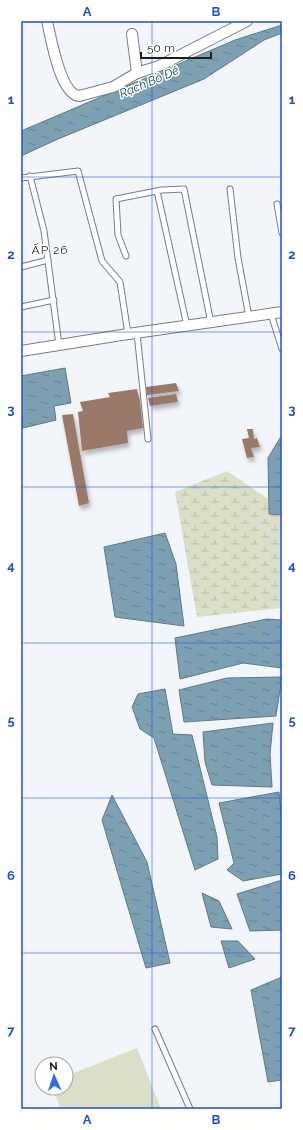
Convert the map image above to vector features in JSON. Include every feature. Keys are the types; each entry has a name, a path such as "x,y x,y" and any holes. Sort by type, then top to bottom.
{"street":[{"path":"47,21 57,66 70,92 75,96 113,87 137,73 159,66 247,21"},
{"path":"132,34 137,73"},
{"path":"21,351 282,312"}],"lane":[{"path":"21,178 78,171 102,261 120,282 132,334 148,439"},
{"path":"30,176 44,231 59,345"},
{"path":"126,256 118,235 116,199 157,191 184,188 211,322"},
{"path":"230,189 238,258 249,317"},
{"path":"157,191 187,326"},
{"path":"277,204 282,233"},
{"path":"21,267 48,260"},
{"path":"21,307 54,300"},
{"path":"271,314 282,349"},
{"path":"155,1030 190,1109"}],"green space":[{"path":"227,471 268,499 269,514 282,515 282,608 197,617 175,492"},
{"path":"137,1048 161,1109 61,1109 55,1096 74,1096 74,1073"}],"water":[{"name":"Rạch Bồ Đề","path":"282,25 282,33 264,40 204,79 58,139 21,156 21,131 235,40"},
{"path":"65,368 71,403 54,406 56,420 23,428 21,419 21,376"},
{"path":"280,438 282,438 282,515 269,514 268,458"},
{"path":"165,533 176,564 184,626 115,617 104,547"},
{"path":"267,619 282,620 282,668 243,663 180,679 175,638"},
{"path":"282,677 276,716 184,722 179,690 227,678"},
{"path":"165,689 173,734 192,735 217,837 218,859 195,870 154,738 140,729 132,707 138,694"},
{"path":"273,723 270,754 272,787 212,785 205,762 203,732"},
{"path":"279,792 282,824 282,874 243,881 227,870 234,863 219,803"},
{"path":"112,795 147,862 170,963 146,968 102,820"},
{"path":"282,880 282,930 250,931 237,894"},
{"path":"202,893 219,901 232,929 211,927"},
{"path":"221,941 238,941 255,959 229,968"},
{"path":"282,977 282,1080 268,1082 251,990"}],"building":[{"path":"176,383 179,391 147,395 146,387"},
{"path":"137,389 143,428 127,431 128,443 82,451 78,412 83,411 80,402 110,397 108,393"},
{"path":"176,394 178,402 150,406 148,398"},
{"path":"73,414 89,503 79,506 62,415"},
{"path":"247,429 253,429 254,439 257,438 260,447 251,448 254,457 247,458 242,439 249,438"}],"district":[{"name":"ẤP 26","path":"50,250"}]}
